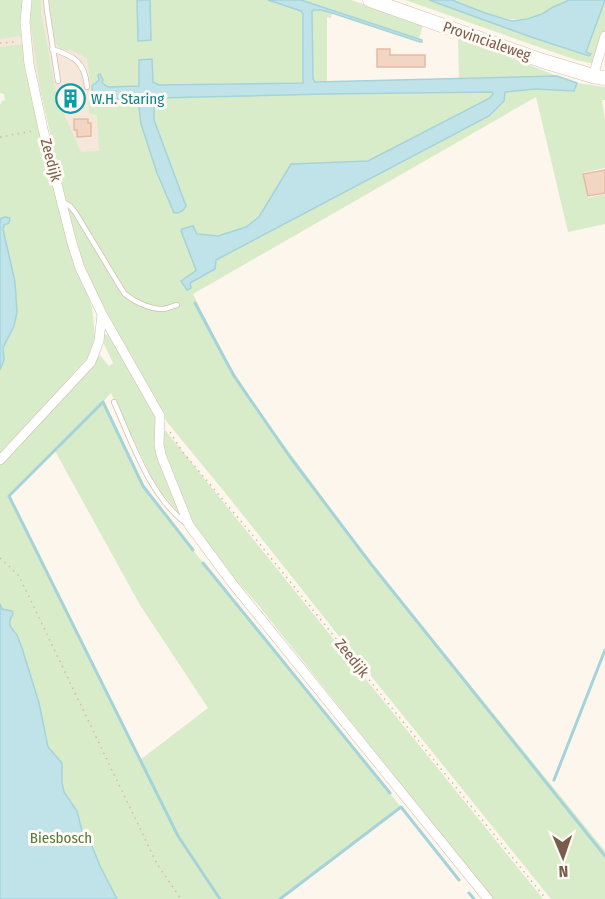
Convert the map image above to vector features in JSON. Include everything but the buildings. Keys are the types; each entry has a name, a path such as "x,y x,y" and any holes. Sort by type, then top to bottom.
{"main road":[{"name":"Provincialeweg","path":"369,0 543,61 599,77"}],"street":[{"name":"Zeedijk","path":"27,0 25,22 29,64 43,129 80,268 102,314 160,416"},
{"path":"599,77 605,36"},
{"path":"0,460 91,362 99,341 102,314"},
{"path":"160,416 158,435 161,455 189,525 232,582 488,899"}],"lane":[{"path":"46,0 58,81"},
{"path":"52,49 68,54 82,66 87,76 87,87"},
{"path":"62,200 75,212 124,293 131,299 150,307 163,309 177,304"},
{"path":"114,402 149,478 168,506 189,525"}],"path":[{"path":"0,43 26,41"},
{"path":"0,137 43,129"},
{"name":"Zeedijk","path":"160,416 182,451 546,899"},
{"path":"0,558 19,576 157,864 181,899"}],"shaded area":[{"path":"0,0 80,0 104,154 81,156 22,65 0,65"}],"green space":[{"path":"0,0 23,0 21,36 0,39"},
{"path":"31,0 41,0 41,12 57,98 81,152 99,151 97,115 89,114 89,100 138,99 141,124 174,213 186,206 154,120 154,104 157,98 492,92 490,98 368,161 291,164 259,217 246,227 218,236 196,234 195,228 181,231 196,270 189,283 215,269 216,260 505,92 535,89 573,91 577,83 605,87 605,100 602,100 605,120 605,168 582,173 588,198 605,194 605,224 568,232 536,97 193,294 226,360 259,411 371,563 605,851 605,899 551,899 167,422 135,368 92,287 82,262 41,94 30,21"},
{"path":"49,0 137,0 138,41 151,40 150,0 268,0 301,11 303,14 303,83 159,85 153,82 152,59 139,61 139,86 108,88 98,78 99,80 91,89 87,58 70,50 61,50 55,42"},
{"path":"301,0 351,0 423,25 419,39"},
{"path":"405,0 429,0 531,37 586,52 605,0 605,31 595,64 576,60"},
{"path":"452,0 569,0 539,15 516,19 484,13"},
{"path":"312,11 332,13 331,18 327,17 327,82 315,82 313,79"},
{"path":"458,38 497,52 557,76 459,78"},
{"path":"23,44 31,94 75,261 92,307 95,337 88,357 0,455 0,370 4,360 3,348 14,326 17,312 15,282 4,238 2,218 0,221 0,105 5,100 4,94 0,93 0,47"},
{"path":"108,334 154,412 181,516 151,476 111,393 103,402 143,486 401,807 281,899 0,899 0,465 100,355 109,366 113,363 103,342 104,335","holes":["55,451 140,605 208,708 140,760 9,497"]},
{"path":"166,431 543,899 492,899 259,606 203,542 194,529 163,450 162,433"}],"water":[{"path":"137,0 150,0 151,40 138,41"},
{"path":"268,0 301,0 422,40 420,42 332,13 314,10 312,11 313,79 315,82 557,76 577,83 574,91 535,89 505,92 504,101 489,116 216,260 215,269 190,283 191,288 187,290 181,281 196,270 182,229 193,226 197,234 218,236 246,227 259,217 291,164 368,161 490,98 493,94 492,92 157,98 154,104 154,120 186,206 174,213 157,173 141,124 138,99 92,99 92,86 99,80 98,75 100,74 102,83 108,87 139,86 139,60 152,59 153,82 159,85 303,83 303,14 301,11"},
{"path":"429,0 452,0 512,21 542,14 569,0 605,0 586,52 591,54 589,56"},
{"path":"1,218 10,218 9,223 4,225 3,229 15,282 17,312 14,326 3,348 4,360 0,370 0,222"},
{"name":"Biesbosch","path":"0,604 2,609 12,611 10,626 17,635 22,648 39,703 48,747 62,763 64,792 77,811 82,831 92,846 117,899 0,899"}],"waterway":[{"path":"195,303 234,376 290,457 371,564 605,856"},
{"path":"193,550 143,486 103,402 9,496 178,836 220,899"},
{"path":"203,563 390,793"},
{"path":"554,780 605,650"},
{"path":"280,899 401,807 459,880"},
{"path":"469,893 474,899"}],"place":[{"name":"W.H. Staring","path":"70,99"}]}
